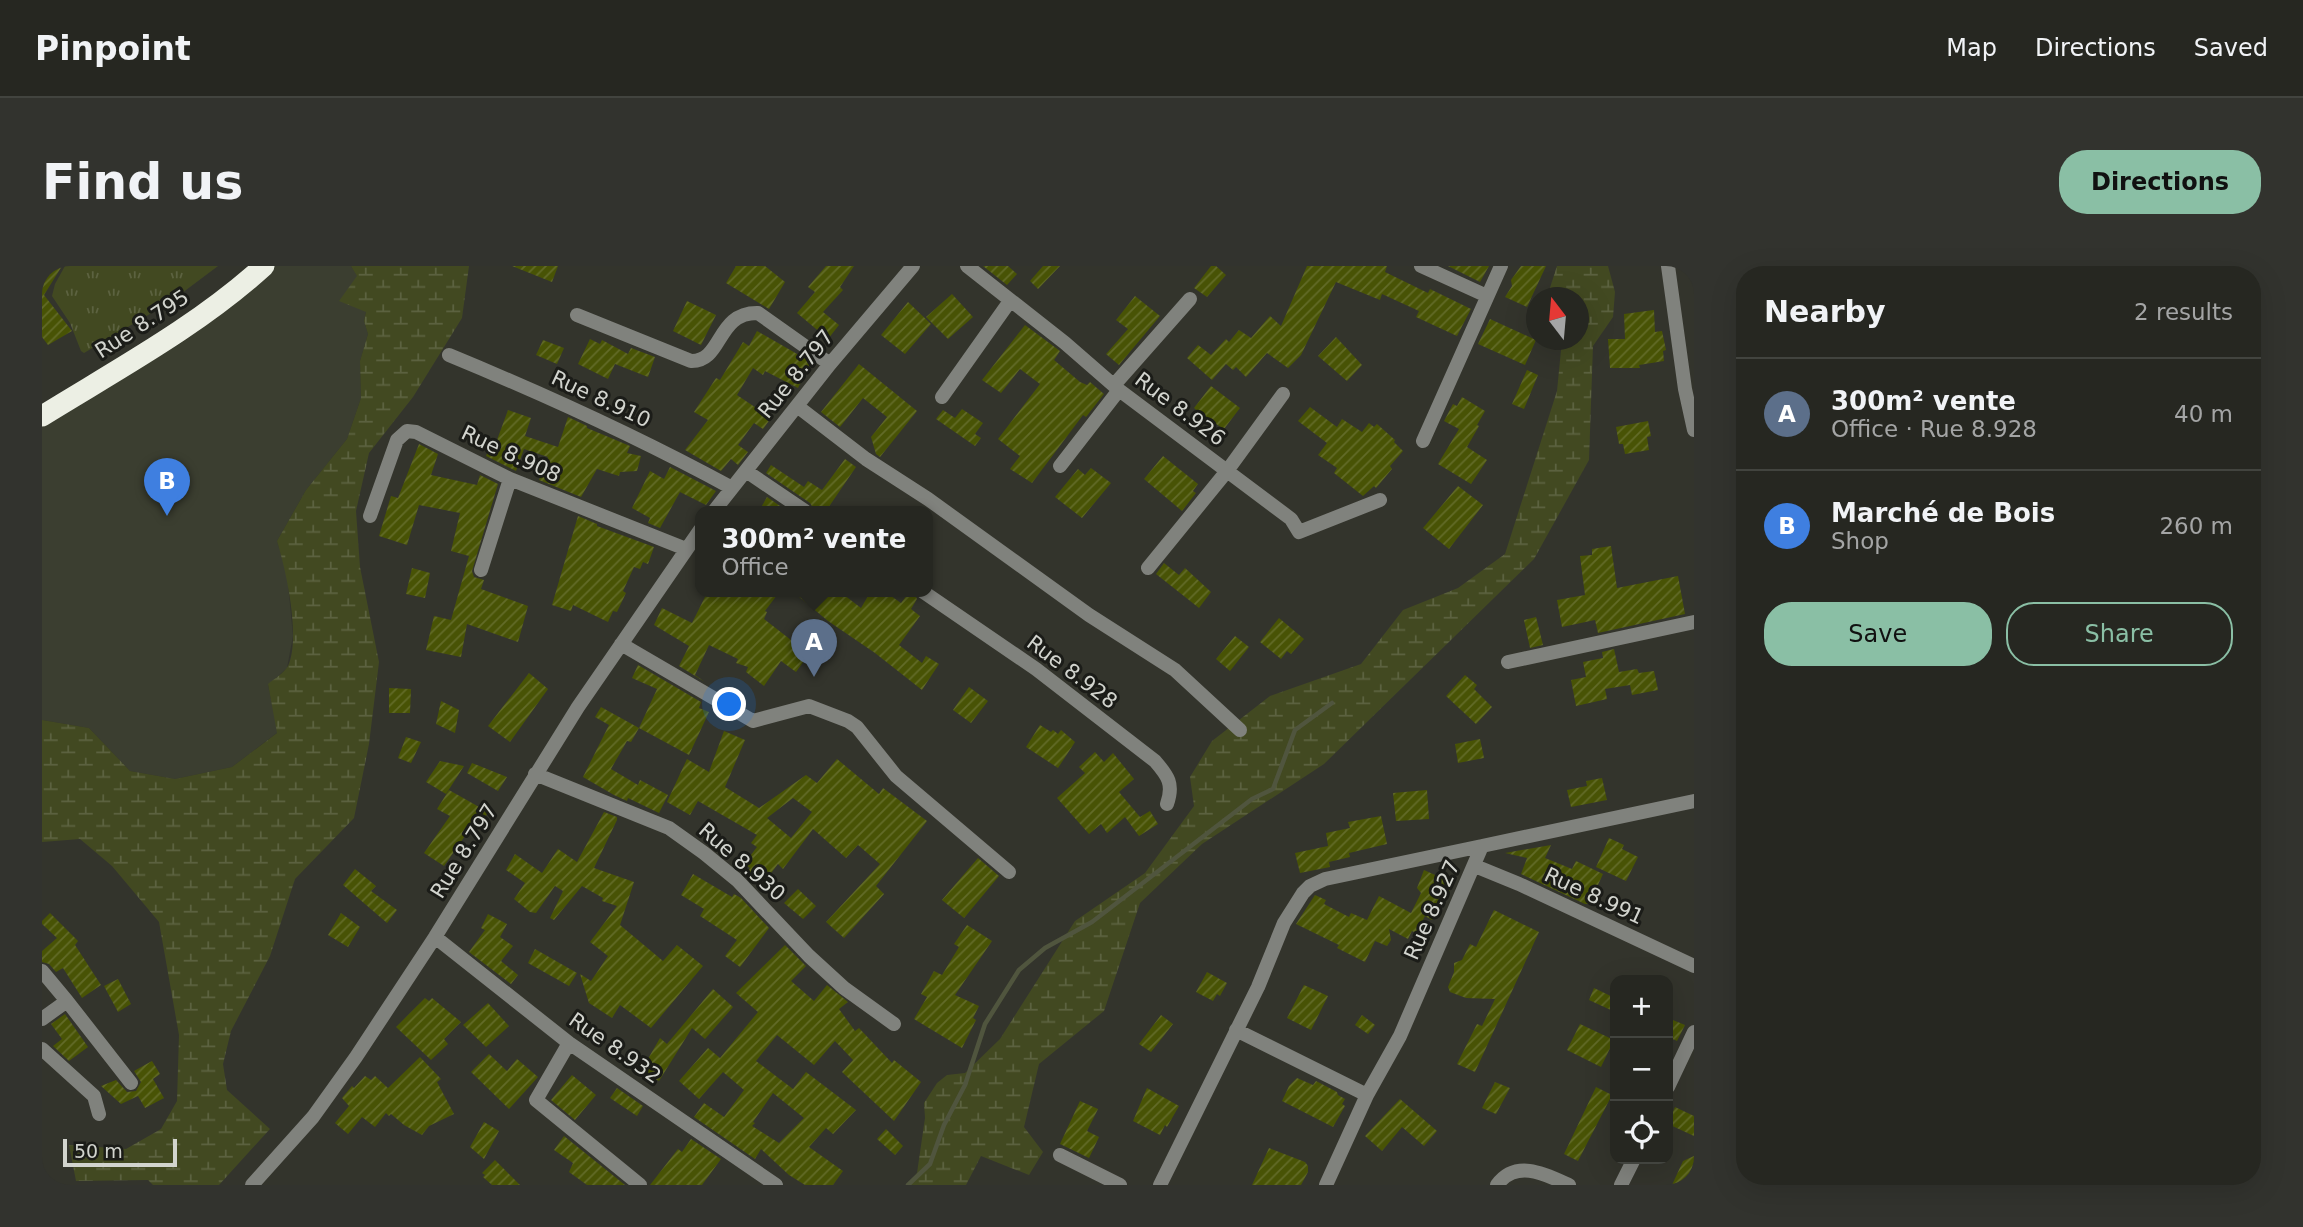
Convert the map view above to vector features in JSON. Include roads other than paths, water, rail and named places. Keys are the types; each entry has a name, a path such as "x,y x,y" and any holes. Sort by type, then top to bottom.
{"highway":[{"name":"Rue 8.795","path":"42,416 182,330 264,266"}],"street":[{"name":"Rue 8.797","path":"719,506 830,364 913,266"},
{"name":"Rue 8.926","path":"967,266 1065,343 1116,388 1291,519 1299,532 1380,500"},
{"path":"1420,266 1488,296"},
{"path":"1423,441 1501,266"},
{"path":"1668,266 1685,390 1694,430"},
{"path":"1060,466 1116,388 1190,299"},
{"path":"942,397 1010,301"},
{"path":"577,315 691,361 699,361 707,357 733,319 747,313 758,313 830,364"},
{"name":"Rue 8.910","path":"449,355 559,401 732,488"},
{"path":"1148,568 1227,471 1283,394"},
{"path":"797,406 866,459 928,499 1089,615 1175,670 1240,730"},
{"name":"Rue 8.908","path":"369,516 397,440 407,431 416,432 510,479 686,549"},
{"path":"746,471 798,506"},
{"path":"481,570 510,479"},
{"name":"Rue 8.797","path":"251,1185 313,1117 435,937 535,774 695,537"},
{"name":"Rue 8.928","path":"931,597 1036,669 1155,761 1170,779 1171,793 1167,804"},
{"path":"1508,662 1694,622"},
{"path":"621,644 754,721 810,706 848,721 896,776 1009,872"},
{"name":"Rue 8.930","path":"535,774 669,828 737,880 809,956 844,988 894,1024"},
{"name":"Rue 8.927","path":"1326,1185 1367,1095 1400,1036 1482,846 1694,801"},
{"path":"1160,1185 1237,1030 1284,923 1303,893 1310,886 1325,879 1482,846"},
{"name":"Rue 8.991","path":"1475,866 1694,966"},
{"name":"Rue 8.932","path":"435,937 569,1043 776,1185"},
{"path":"42,971 131,1083"},
{"path":"42,1019 67,1001"},
{"path":"1237,1030 1367,1095"},
{"path":"1673,1076 1694,1032"},
{"path":"569,1043 536,1100 640,1185"},
{"path":"42,1049 94,1096 99,1114"},
{"path":"1060,1155 1120,1185"},
{"path":"1622,1185 1632,1164"},
{"path":"1497,1185 1514,1171 1526,1170 1542,1173 1569,1185"}],"waterway":[{"path":"908,1185 930,1164 944,1125 965,1085 985,1024 1019,970 1045,948 1092,922 1252,799 1273,789 1295,730 1332,703"}],"place":[{"name":"Marché de Bois","path":"167,516"},
{"name":"300m² vente","path":"814,677"}]}
